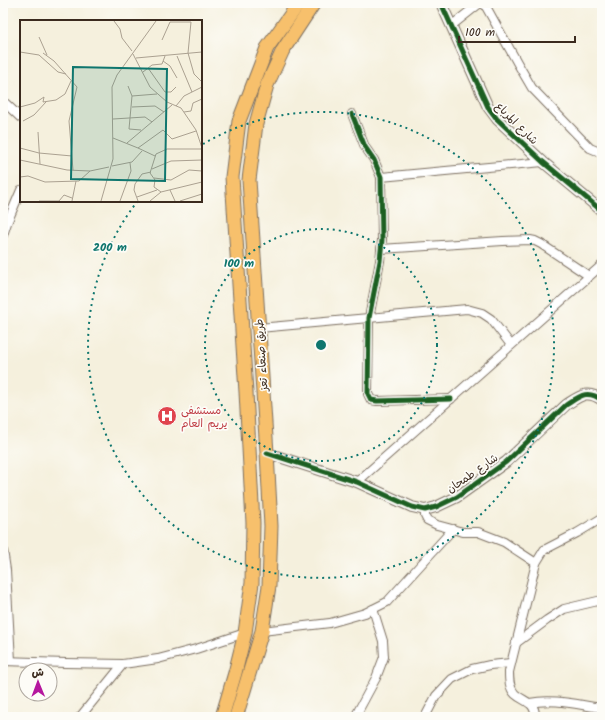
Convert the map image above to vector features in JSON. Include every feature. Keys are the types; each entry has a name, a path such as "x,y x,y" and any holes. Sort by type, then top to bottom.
{"highway":[{"name":"طريق صنعاء تعز","path":"222,717 245,633 252,583 253,523 232,176 239,121 244,106 267,48 298,3"},
{"name":"طريق صنعاء تعز","path":"236,717 262,632 269,586 270,526 267,453 249,180 256,124 267,85 283,50 314,3"},
{"path":"249,452 267,453"}],"street":[{"name":"شارع المرباع","path":"441,3 488,107 497,119 544,162 602,211"},
{"path":"451,26 480,3"},
{"path":"484,3 532,88 590,148 602,153"},
{"path":"3,101 20,117"},
{"path":"352,114 365,146 374,160 381,176 382,240 369,318 368,394 370,400 451,399"},
{"path":"381,176 544,162"},
{"path":"3,235 20,192"},
{"path":"381,249 530,240 540,244 589,276"},
{"path":"357,482 602,265"},
{"path":"259,328 467,310 482,313 491,319 511,345"},
{"name":"شارع طمحان","path":"425,510 436,508 457,497 495,470 509,459 566,405 577,397 587,394 595,395 602,400"},
{"path":"267,453 357,482 412,507 425,510 427,520 437,525 463,532 478,532 504,542 536,563"},
{"path":"535,717 535,712 530,703 514,693 509,683 509,672 536,563 544,550 602,518"},
{"path":"262,632 330,623 365,613 387,602 453,529"},
{"path":"3,550 7,661 123,664 158,659 196,649 245,633"},
{"path":"516,643 564,609 602,600"},
{"path":"355,717 376,678 384,657 383,641 373,609"},
{"path":"425,717 436,696 452,679 472,669 490,665 511,663"},
{"path":"80,717 123,664"},
{"path":"530,703 539,701 559,702 602,708"}],"cycle path":[{"path":"441,3 488,107 497,119 543,162 602,211"},
{"path":"352,114 365,147 374,160 381,177 382,240 380,261 369,318 368,394 371,400 377,401 451,399"},
{"path":"267,453 357,482 412,507 425,510 436,507 457,497 506,462 566,405 575,399 588,394 602,400"}],"place":[{"name":"مستشفى يريم العام","path":"167,416"}]}
